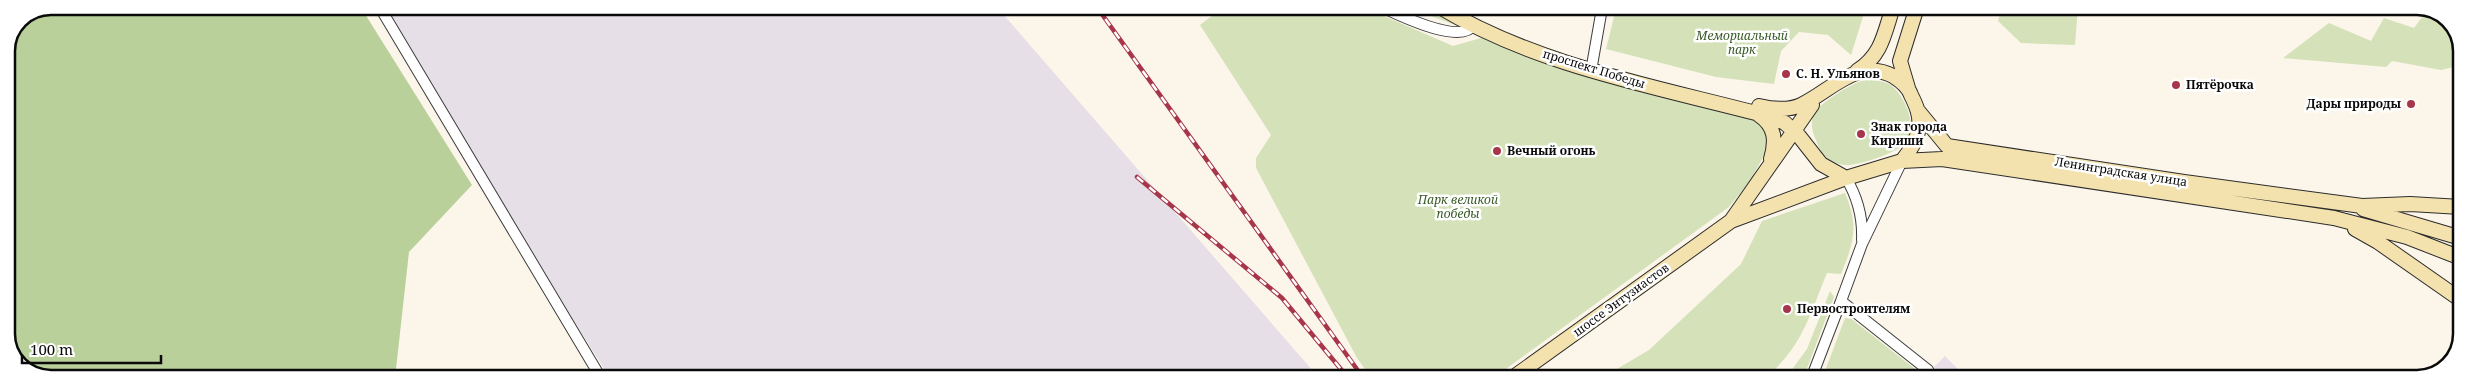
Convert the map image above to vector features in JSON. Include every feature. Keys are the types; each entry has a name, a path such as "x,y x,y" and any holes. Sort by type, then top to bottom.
{"main road":[{"name":"проспект Победы","path":"1455,15 1543,54 1758,110"},
{"name":"проспект Победы","path":"1477,15 1592,66"},
{"path":"1758,110 1800,106 1870,63 1877,54 1890,15"},
{"path":"1731,221 1846,178 1902,161 1915,141 1920,126 1919,112 1908,88 1900,61 1914,15"},
{"path":"1855,72 1869,70 1886,73 1908,88"},
{"path":"1731,221 1812,105 1826,89"},
{"path":"1807,143 1806,126 1812,105"},
{"path":"1758,110 1785,123 1807,143 1821,164 1846,178"},
{"path":"1758,110 1771,126 1775,137 1775,147 1769,167"},
{"name":"Ленинградская улица","path":"1919,112 1947,146 2338,203"},
{"name":"Ленинградская улица","path":"1902,161 1942,159 2334,218"},
{"path":"2338,203 2362,206 2410,204 2453,206"},
{"path":"2338,203 2453,236"},
{"path":"2334,218 2407,237 2453,255"},
{"path":"2334,218 2378,242 2453,294"},
{"name":"шоссе Энтузиастов","path":"1524,370 1731,221"}],"street":[{"path":"383,15 596,370"},
{"path":"1399,15 1416,23 1457,34 1472,28 1474,25"},
{"path":"1592,66 1601,15"},
{"path":"1814,370 1862,244 1902,161"},
{"path":"1846,178 1860,208 1863,224 1862,244"},
{"path":"1841,301 1928,370"}],"shaded area":[{"path":"380,15 1004,15 1312,370 605,370"},
{"path":"1945,356 1959,370 1935,370 1934,367"}],"green space":[{"path":"51,15 366,15 472,185 409,252 396,370 46,370 29,363 21,354 15,337 15,51 21,31 31,21"},
{"name":"Парк великой победы","path":"1213,15 1382,15 1453,46 1481,38 1493,39 1666,94 1677,101 1700,107 1714,105 1754,117 1765,131 1768,140 1766,152 1750,181 1729,207 1504,370 1366,370 1357,358 1256,168 1256,158 1271,135 1200,25"},
{"path":"1428,15 1447,15 1458,22 1455,25"},
{"name":"Мемориальный парк","path":"1613,15 1864,15 1851,55 1828,35 1799,32 1781,51 1774,84 1716,77 1606,49"},
{"path":"2000,15 2077,15 2075,45 2021,43 1998,21"},
{"path":"2423,15 2443,25 2452,41 2453,67 2441,70 2392,61 2386,67 2283,58 2329,23 2371,41 2384,18 2414,28"},
{"path":"1867,79 1889,84 1904,101 1910,117 1911,133 1909,139 1899,148 1864,162 1850,165 1836,163 1826,157 1818,146 1812,127 1814,114 1817,109 1838,93"},
{"path":"1845,193 1853,225 1852,243 1841,274 1827,273 1803,331 1787,356 1776,368 1774,370 1615,370 1649,350 1741,264 1762,221"},
{"path":"1830,291 1834,297 1806,370 1792,370 1807,349"},
{"path":"1849,317 1916,370 1825,370 1845,318"}],"railway":[{"path":"1102,15 1358,370"},
{"path":"1137,177 1282,298 1342,370"}],"place":[{"name":"С. Н. Ульянов","path":"1786,74"},
{"name":"Пятёрочка","path":"2176,85"},
{"name":"Дары природы","path":"2411,104"},
{"name":"Знак города Кириши","path":"1861,134"},
{"name":"Вечный огонь","path":"1497,151"},
{"name":"Первостроителям","path":"1787,309"}]}
